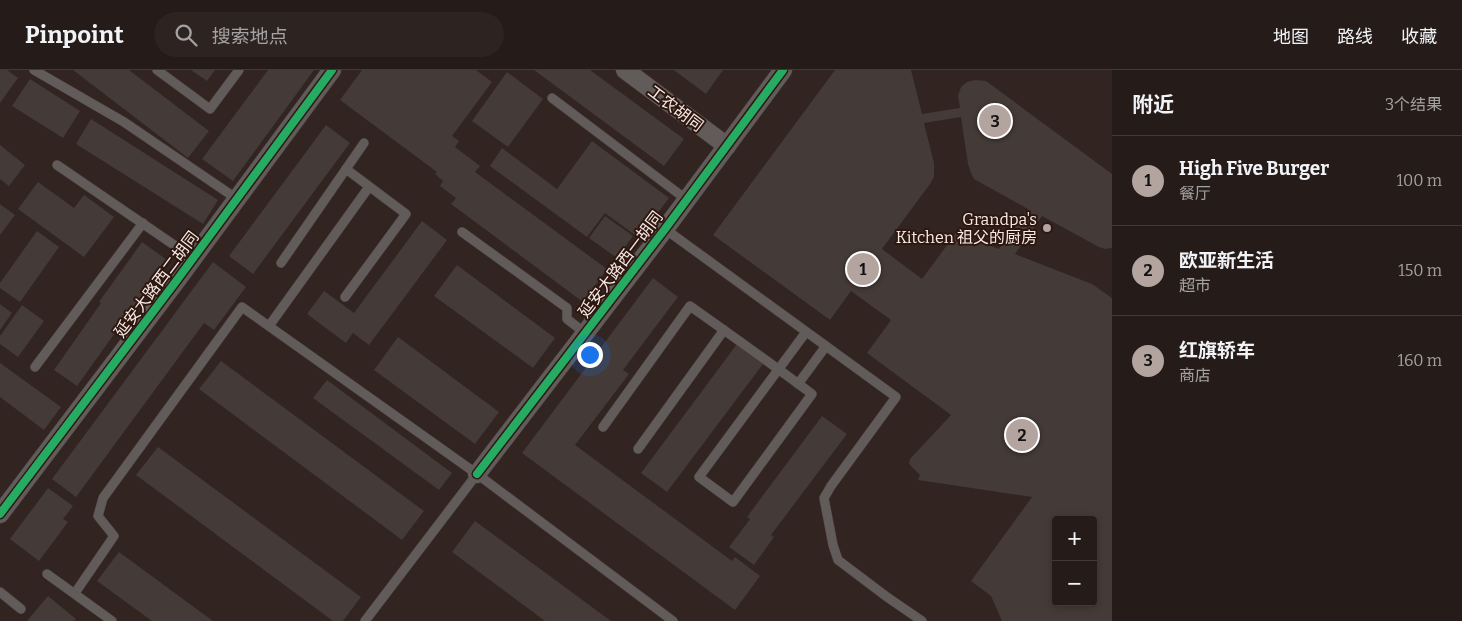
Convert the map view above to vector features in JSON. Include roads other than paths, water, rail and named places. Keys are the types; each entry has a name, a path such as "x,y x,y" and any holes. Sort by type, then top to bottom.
{"street":[{"name":"延安大路西二胡同","path":"0,514 332,70"},
{"name":"工农胡同","path":"625,70 727,146"},
{"name":"延安大路西一胡同","path":"477,474 784,70"}],"lane":[{"path":"34,70 124,122 236,199"},
{"path":"157,70 210,109 238,70"},
{"path":"552,98 687,200"},
{"path":"281,263 364,143"},
{"path":"57,165 193,258"},
{"path":"345,297 406,214 346,169"},
{"path":"270,326 369,187"},
{"path":"35,367 143,223"},
{"path":"665,229 896,397 824,498 833,545 838,560 922,621"},
{"path":"462,232 566,308 567,319 585,333"},
{"path":"603,427 690,306 778,370 812,394 733,502 699,477 778,370 806,332"},
{"path":"74,593 114,536 98,516 103,498 242,307 477,474 673,621"},
{"path":"638,449 724,330"},
{"path":"798,384 826,346"},
{"path":"365,621 477,474"},
{"path":"48,574 112,621"},
{"path":"0,592 21,609"}],"place":[{"name":"红旗轿车","path":"995,121"},
{"name":"Grandpa's Kitchen 祖父的厨房","path":"1047,228"},
{"name":"High Five Burger","path":"863,269"},
{"name":"欧亚新生活","path":"1022,435"}]}
